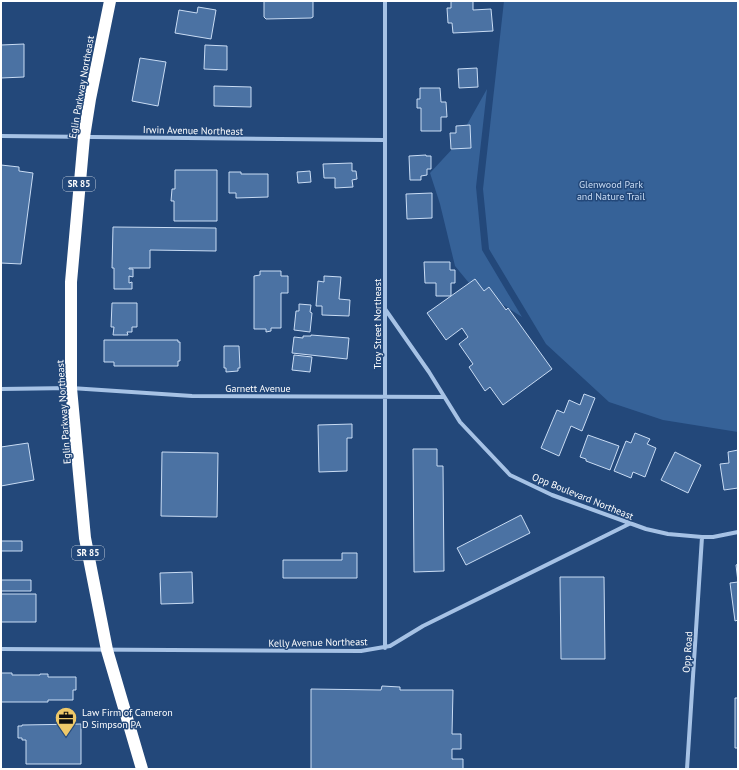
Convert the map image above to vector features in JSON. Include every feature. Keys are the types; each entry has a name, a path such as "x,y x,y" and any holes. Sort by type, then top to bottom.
{"highway":[{"name":"Eglin Parkway Northeast","path":"110,1 84,136 71,282 71,388 85,538 107,650 142,769"}],"street":[{"name":"Troy Street Northeast","path":"385,1 385,648"},
{"name":"Irwin Avenue Northeast","path":"1,136 384,140"},
{"name":"Opp Boulevard Northeast","path":"385,310 429,372 460,422 510,474 552,495 629,524 668,534 713,537 738,532"},
{"name":"Garnett Avenue","path":"1,389 71,388 192,396 444,397"},
{"name":"Kelly Avenue Northeast","path":"1,649 361,651 385,648 423,626 629,524"},
{"name":"Opp Road","path":"688,769 702,537"}],"green space":[{"name":"Glenwood Park and Nature Trail","path":"504,1 738,1 738,432 663,420 609,402 546,344 489,249 483,189"},
{"path":"487,89 476,187 482,250 522,317 469,283 455,266 440,204 430,173 455,146"}],"building":[{"path":"264,1 313,1 313,17 266,19 264,17"},
{"path":"451,1 473,1 473,10 491,9 493,31 453,33 452,23 448,23 447,8 451,8"},
{"path":"198,7 216,10 211,39 175,33 179,10 197,13"},
{"path":"24,44 24,77 1,78 1,45"},
{"path":"205,45 227,46 227,70 204,69"},
{"path":"140,58 166,62 158,106 132,101"},
{"path":"477,68 478,87 459,88 458,69"},
{"path":"214,86 251,87 251,107 214,106"},
{"path":"420,88 440,88 441,102 446,102 447,117 441,117 441,131 421,131 421,108 417,108 417,99 420,99"},
{"path":"470,125 471,148 451,149 450,133 456,133 456,126"},
{"path":"409,156 431,156 431,169 427,169 427,175 421,176 421,180 410,180"},
{"path":"352,163 352,171 356,171 357,179 352,180 353,187 335,188 335,178 324,178 323,164"},
{"path":"1,165 19,167 19,171 33,173 21,264 1,263"},
{"path":"175,170 217,170 217,221 174,221 174,201 171,201 172,189 175,189"},
{"path":"310,171 311,182 298,183 297,172"},
{"path":"229,172 241,172 241,174 268,174 268,197 236,198 236,193 229,193"},
{"path":"432,193 432,218 407,219 406,194"},
{"path":"113,227 216,228 216,251 150,250 150,268 129,268 133,269 133,277 129,276 129,283 132,282 132,289 114,289 114,268 112,268"},
{"path":"424,262 450,262 450,270 455,270 455,283 451,283 451,296 436,296 436,283 425,283"},
{"path":"260,271 281,271 281,276 288,276 288,293 281,293 281,328 271,328 271,331 266,332 266,329 254,329 254,276 260,275"},
{"path":"324,276 341,277 339,299 350,300 349,316 322,315 322,306 316,306 318,281 324,282"},
{"path":"475,279 484,291 489,287 506,310 508,308 552,369 503,405 490,387 485,391 469,367 473,364 459,344 468,337 462,328 446,340 427,313"},
{"path":"112,303 137,303 137,327 132,327 132,332 127,332 128,335 113,335 114,327 111,327"},
{"path":"299,304 311,305 310,312 312,313 310,332 294,330 296,311 299,311"},
{"path":"311,335 349,338 347,359 292,353 294,337 303,338 303,336"},
{"path":"104,340 178,340 178,342 180,342 180,361 178,361 178,366 114,366 114,362 104,362"},
{"path":"224,346 239,346 240,368 238,368 238,371 226,372 226,368 224,368"},
{"path":"294,355 312,357 310,372 292,370"},
{"path":"584,394 595,398 582,431 571,426 559,456 541,448 557,410 564,413 569,400 580,405"},
{"path":"352,424 352,438 347,438 347,471 319,472 318,425"},
{"path":"635,433 650,439 647,444 656,448 645,477 633,472 631,478 614,471 626,441 631,443"},
{"path":"588,435 619,446 610,470 586,461 586,459 580,457"},
{"path":"28,443 34,480 1,486 1,447"},
{"path":"413,449 437,449 437,466 443,466 444,571 414,572"},
{"path":"738,450 738,488 724,490 720,464 729,463 728,452"},
{"path":"162,452 218,453 217,517 161,516"},
{"path":"675,452 701,465 688,493 661,480"},
{"path":"521,515 530,533 466,565 457,548"},
{"path":"1,541 22,541 22,551 1,551"},
{"path":"342,553 357,553 357,578 283,578 283,560 342,560"},
{"path":"738,564 738,582 736,565"},
{"path":"192,572 193,603 161,604 160,573"},
{"path":"560,577 604,577 605,659 561,659"},
{"path":"1,580 31,580 31,591 1,591"},
{"path":"738,582 738,620 735,621 730,583"},
{"path":"1,594 36,594 36,622 1,622"},
{"path":"1,673 12,673 12,675 48,674 48,677 76,677 76,690 73,690 73,700 48,700 48,702 1,702"},
{"path":"382,686 400,687 400,690 453,690 452,734 461,734 461,749 452,749 452,759 463,759 463,769 311,769 311,689 381,690"},
{"path":"735,698 738,698 738,748 735,748"},
{"path":"81,724 81,764 26,764 26,740 18,738 18,726"}],"place":[{"name":"Law Firm of Cameron D Simpson PA","path":"66,738"}]}
